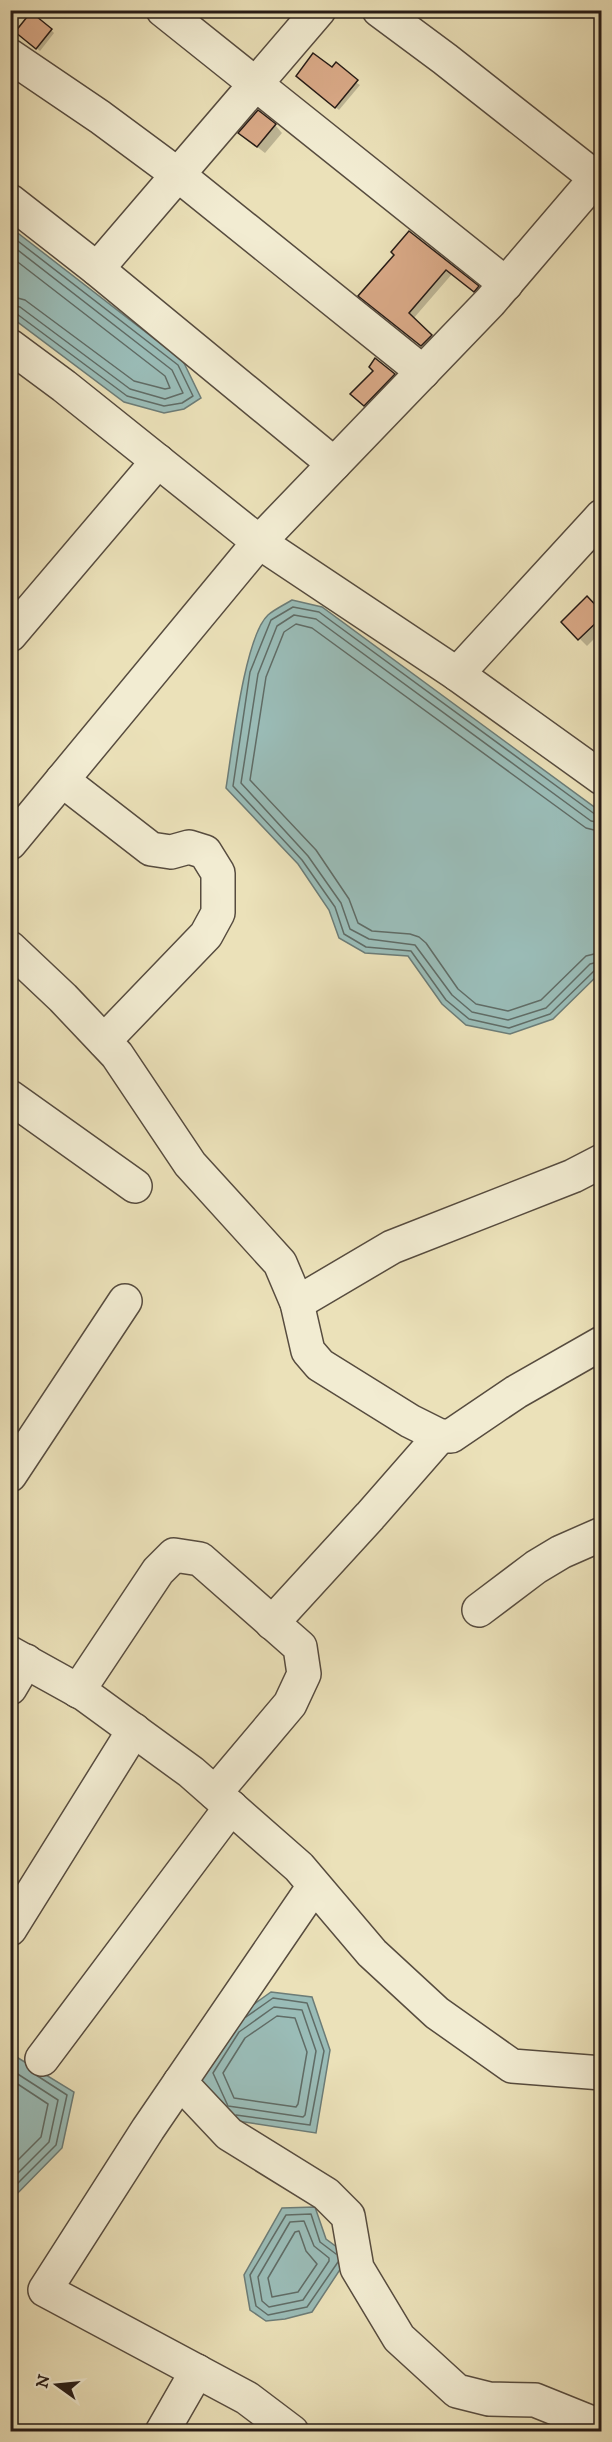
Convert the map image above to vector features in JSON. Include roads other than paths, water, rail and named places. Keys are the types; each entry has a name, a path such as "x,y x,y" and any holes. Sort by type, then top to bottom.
{"street":[{"path":"163,10 506,284"},
{"path":"97,269 319,10"},
{"path":"10,843 259,542 506,284 599,175 379,10"},
{"path":"10,56 100,117 177,174 423,372"},
{"path":"10,201 97,269 334,464"},
{"path":"11,348 259,542 598,771"},
{"path":"10,635 158,461"},
{"path":"457,674 602,516"},
{"path":"62,780 151,849 171,852 189,847 205,852 219,873 218,912 206,936 104,1041"},
{"path":"10,948 117,1055 190,1164 280,1263 297,1303 308,1351 320,1365 410,1421 440,1436 451,1436 516,1392 602,1343"},
{"path":"10,1097 135,1186"},
{"path":"297,1303 392,1247 573,1176 602,1161"},
{"path":"10,1475 125,1301"},
{"path":"272,1623 440,1436"},
{"path":"479,1610 536,1567 561,1552 602,1534"},
{"path":"42,2059 290,1704 304,1674 300,1647 200,1559 174,1555 158,1570 78,1691"},
{"path":"16,1667 78,1691 190,1772 298,1867 372,1953 437,2013 512,2066 602,2073"},
{"path":"10,1929 134,1730"},
{"path":"292,2432 247,2398 45,2290 180,2082 314,1886"},
{"path":"180,2082 229,2134 326,2194 348,2216 357,2268 399,2338 457,2391 489,2399 535,2400 602,2427"},
{"path":"162,2432 197,2371"}],"water":[{"path":"10,227 183,361 201,398 184,409 164,413 124,402 11,317"},
{"path":"292,600 322,607 601,812 601,972 553,1019 510,1034 466,1025 442,1004 408,956 365,953 339,938 329,910 298,864 226,788 240,696 252,646 268,615"},
{"path":"271,1992 312,1997 330,2050 316,2133 218,2118 197,2070 229,2022"},
{"path":"10,2053 74,2092 62,2148 11,2200"},
{"path":"315,2207 326,2239 349,2256 312,2312 266,2321 250,2310 244,2275 282,2208"}]}
